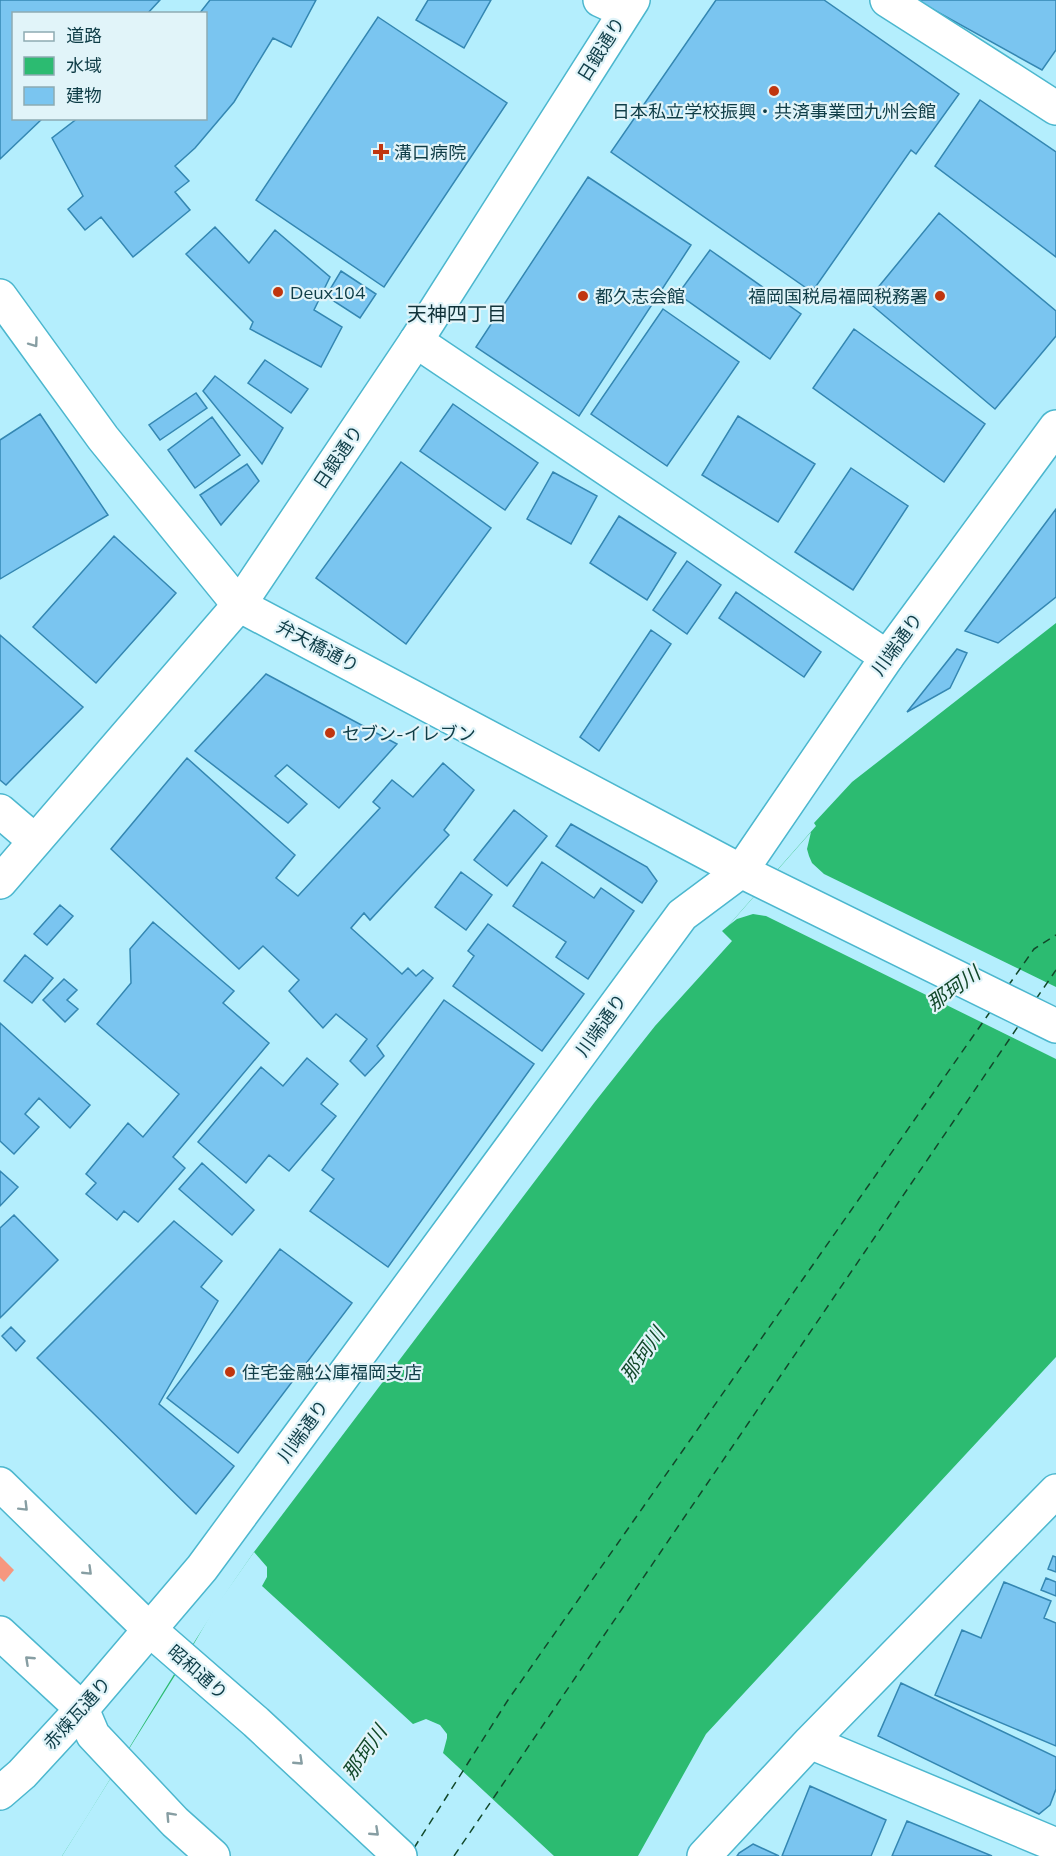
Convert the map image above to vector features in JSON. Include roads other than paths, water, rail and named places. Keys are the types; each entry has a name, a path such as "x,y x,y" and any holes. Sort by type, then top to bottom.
{"street":[{"path":"887,0 1056,108"},
{"name":"日銀通り","path":"0,882 239,605 416,341 619,4"},
{"name":"弁天橋通り","path":"0,296 103,438 239,605 754,877 1056,1026"},
{"path":"416,341 887,657"},
{"name":"川端通り","path":"149,1629 202,1568 682,915 754,877 887,657 1056,427"},
{"path":"0,811 35,841"},
{"name":"昭和通り","path":"0,1484 149,1629 256,1722 400,1856"},
{"path":"704,1856 810,1742 1056,1491"},
{"name":"赤煉瓦通り","path":"0,1793 22,1774 82,1709 149,1629"},
{"path":"0,1633 82,1709 93,1735 175,1822 213,1856"},
{"path":"810,1742 1056,1845"}],"water":[{"name":"那珂川","path":"1056,623 1056,1357 706,1734 638,1856 62,1856 204,1627 254,1552 594,1103 655,1026 732,941 722,931 816,826 814,823 852,782"}],"place":[{"name":"日本私立学校振興・共済事業団九州会館","path":"774,91"},
{"name":"溝口病院","path":"381,152"},
{"name":"Deux104","path":"278,292"},
{"name":"都久志会館","path":"583,296"},
{"name":"福岡国税局福岡税務署","path":"940,296"},
{"name":"セブン-イレブン","path":"330,733"},
{"name":"住宅金融公庫福岡支店","path":"230,1372"}],"district":[{"name":"天神四丁目","path":"457,313"}]}
